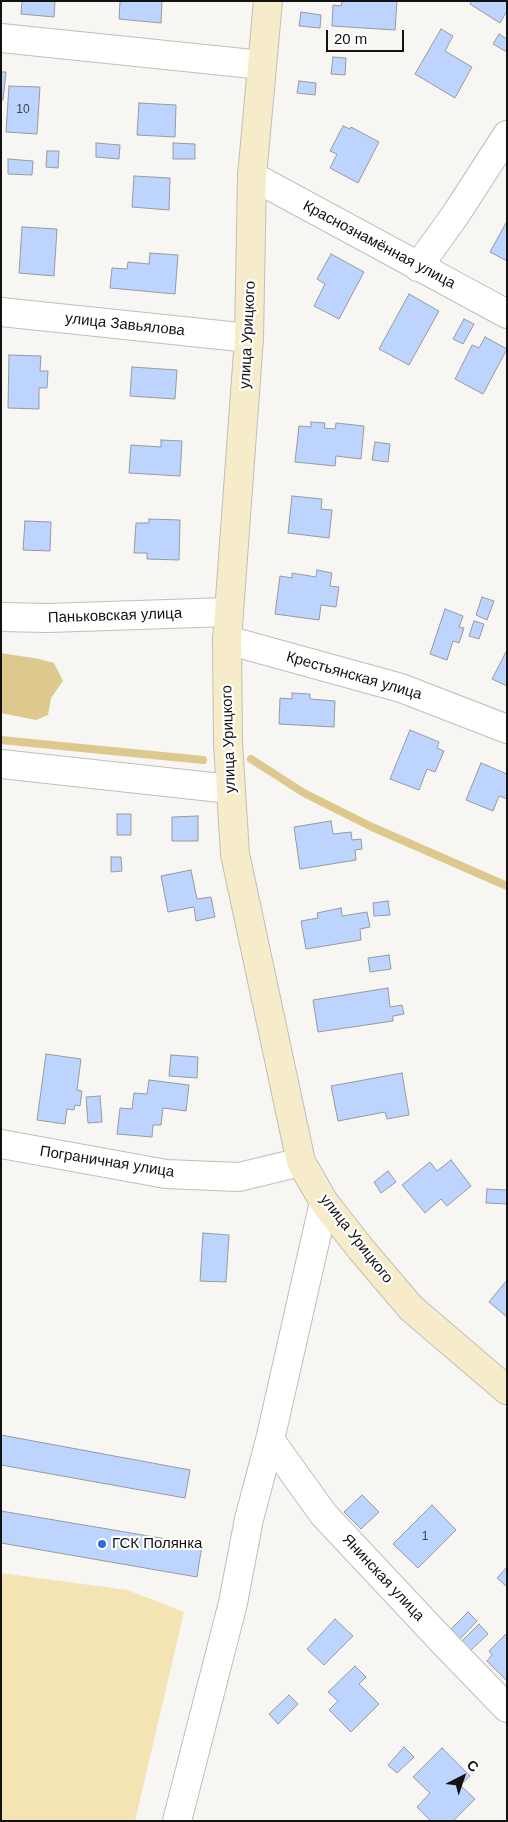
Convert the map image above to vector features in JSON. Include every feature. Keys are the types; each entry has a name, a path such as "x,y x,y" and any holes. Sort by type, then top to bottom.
{"main road":[{"name":"улица Урицкого","path":"268,1 252,176 250,338 228,612 230,789 235,854 301,1162 324,1202 411,1308 507,1390"}],"street":[{"path":"1,38 262,65"},
{"path":"418,267 456,214 507,136"},
{"name":"Краснознамённая улица","path":"252,176 507,314"},
{"name":"улица Завьялова","path":"1,312 250,338"},
{"name":"Паньковская улица","path":"1,617 48,618 228,612"},
{"name":"Крестьянская улица","path":"227,640 401,688 507,729"},
{"path":"1,764 230,789"},
{"name":"Пограничная улица","path":"1,1144 166,1174 239,1177 301,1162"},
{"path":"176,1821 233,1603 249,1519 270,1440 324,1202"},
{"name":"Янинская улица","path":"270,1440 324,1515 507,1708"}],"shaded area":[{"path":"1,653 54,663 63,681 51,698 48,715 36,720 1,713"},
{"path":"1,1573 127,1590 184,1612 135,1821 1,1821"}],"building":[{"path":"22,1 55,1 54,17 21,14"},
{"path":"120,1 162,1 161,23 119,19"},
{"path":"342,1 397,1 395,30 332,26 333,5 341,6"},
{"path":"471,1 507,1 507,11 500,23 470,4"},
{"path":"301,12 321,15 320,28 299,26"},
{"path":"441,29 453,36 445,51 472,67 455,98 415,74"},
{"path":"499,34 507,39 507,52 493,44"},
{"path":"333,57 346,58 345,75 331,74"},
{"path":"1,72 6,72 3,100 1,100"},
{"path":"299,81 316,83 315,95 297,93"},
{"path":"9,86 40,87 37,134 6,132"},
{"path":"139,103 176,105 175,137 137,135"},
{"path":"343,126 350,129 351,127 379,142 358,183 330,168 337,154 330,151"},
{"path":"96,143 120,145 119,159 96,157"},
{"path":"173,143 195,144 195,159 173,159"},
{"path":"47,151 59,151 58,168 46,167"},
{"path":"8,159 33,161 32,175 8,174"},
{"path":"134,176 170,178 169,210 132,207"},
{"path":"507,224 507,261 490,252"},
{"path":"22,227 57,229 54,276 19,273"},
{"path":"150,253 178,255 175,294 110,288 112,268 127,269 128,262 149,264"},
{"path":"331,254 364,272 339,319 314,306 325,284 317,279"},
{"path":"409,294 439,311 409,365 379,349"},
{"path":"464,319 474,324 463,344 453,339"},
{"path":"485,337 507,349 483,394 455,379 472,345 479,348"},
{"path":"9,355 41,356 40,371 48,371 47,388 39,388 39,409 8,408"},
{"path":"132,367 177,370 175,399 130,396"},
{"path":"311,422 325,423 324,428 335,429 336,423 364,426 361,459 336,456 335,466 295,462 299,426 311,427"},
{"path":"161,440 182,441 180,476 129,473 131,445 161,447"},
{"path":"375,442 390,444 388,462 372,460"},
{"path":"292,496 322,499 321,509 332,510 329,538 288,533"},
{"path":"149,519 180,520 179,560 147,559 147,553 134,553 136,523 149,523"},
{"path":"25,521 51,522 50,551 23,550"},
{"path":"317,570 332,573 330,586 339,587 336,607 321,605 319,620 275,614 280,576 292,578 292,573 316,577"},
{"path":"482,597 494,601 487,620 476,615"},
{"path":"445,609 463,616 459,627 464,628 459,643 453,641 447,660 430,654"},
{"path":"474,621 484,624 479,639 469,636"},
{"path":"507,650 507,686 492,679"},
{"path":"292,693 310,694 310,699 335,701 334,727 279,724 280,698 292,699"},
{"path":"410,730 439,742 437,748 444,751 435,772 427,769 419,790 390,779"},
{"path":"481,763 507,774 507,799 499,796 493,811 466,800"},
{"path":"117,814 131,814 131,835 117,835"},
{"path":"198,816 198,841 172,841 172,817"},
{"path":"331,821 333,834 351,832 352,840 361,839 362,849 355,850 356,860 300,869 294,827"},
{"path":"111,857 121,857 122,871 111,872"},
{"path":"191,870 197,899 211,897 215,917 196,921 194,907 168,912 161,876"},
{"path":"388,901 390,915 374,916 373,903"},
{"path":"341,908 342,916 367,912 370,927 360,929 361,940 306,949 301,921 318,918 317,913"},
{"path":"389,955 391,969 370,972 368,958"},
{"path":"388,988 390,1007 402,1005 404,1014 393,1016 393,1021 318,1032 313,1000"},
{"path":"46,1054 81,1059 77,1090 82,1091 80,1106 75,1105 74,1110 67,1109 65,1124 37,1120"},
{"path":"171,1055 198,1057 197,1078 169,1076"},
{"path":"402,1073 409,1115 387,1119 385,1112 338,1121 331,1086"},
{"path":"149,1080 189,1085 186,1111 163,1108 161,1125 153,1125 152,1137 117,1134 120,1108 132,1109 134,1093 147,1094"},
{"path":"100,1096 102,1122 88,1123 86,1097"},
{"path":"451,1160 471,1186 447,1206 441,1199 425,1213 402,1185 430,1162 437,1171"},
{"path":"388,1171 396,1182 381,1193 374,1182"},
{"path":"487,1189 507,1190 507,1204 486,1203"},
{"path":"203,1233 229,1235 226,1282 200,1281"},
{"path":"507,1280 507,1317 489,1302"},
{"name":"ГСК Полянка","path":"1,1435 190,1470 185,1498 1,1465"},
{"path":"362,1495 379,1512 361,1529 344,1512"},
{"path":"432,1505 456,1530 418,1568 393,1544"},
{"name":"ГСК Полянка","path":"1,1511 202,1545 197,1577 1,1543"},
{"path":"507,1567 507,1587 497,1578"},
{"path":"468,1612 477,1621 459,1640 450,1630"},
{"path":"335,1619 353,1636 324,1665 307,1649"},
{"path":"479,1624 488,1634 471,1650 462,1641"},
{"path":"507,1633 507,1681 487,1661 492,1655 489,1651"},
{"path":"355,1666 366,1677 359,1684 379,1704 351,1732 329,1710 338,1701 328,1692"},
{"path":"289,1695 298,1704 278,1724 269,1714"},
{"path":"404,1747 414,1757 397,1773 388,1765"},
{"path":"442,1748 470,1776 460,1785 475,1799 453,1821 431,1821 417,1807 430,1793 413,1777"}],"waterway":[{"path":"1,740 203,760"},
{"path":"251,759 304,793 372,827 507,886"}],"place":[{"name":"ГСК Полянка","path":"102,1544"}]}
